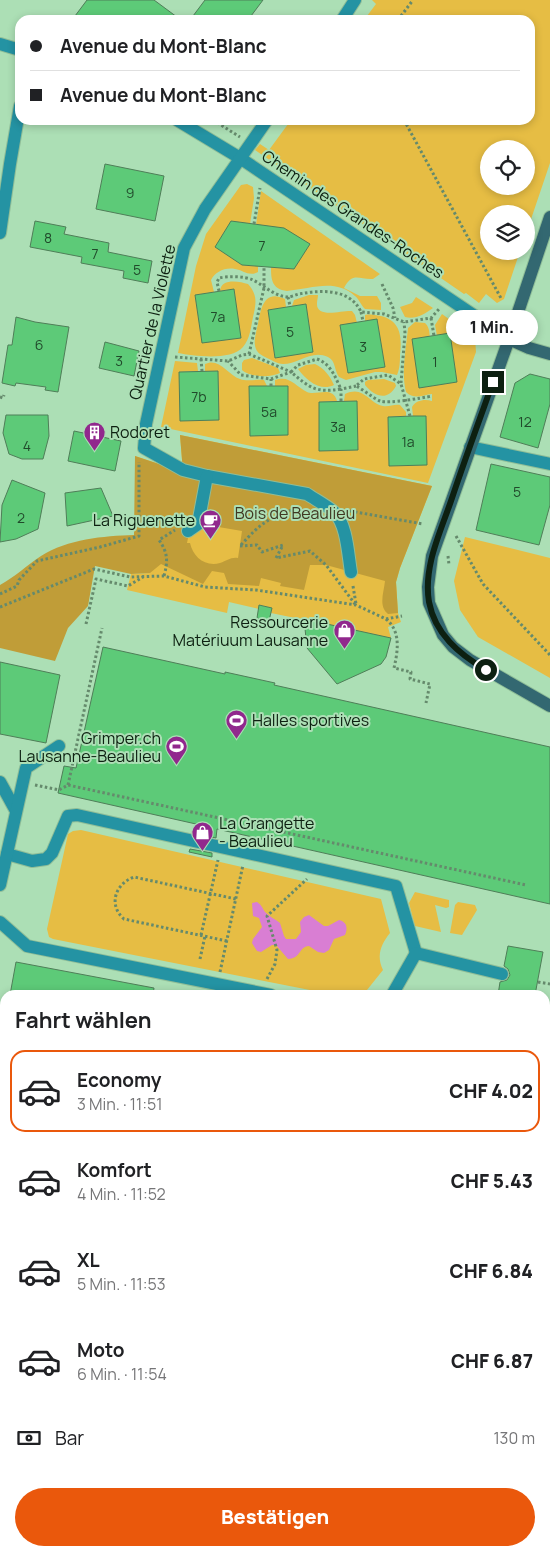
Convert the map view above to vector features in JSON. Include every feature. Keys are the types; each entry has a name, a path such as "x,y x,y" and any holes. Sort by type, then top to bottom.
{"main road":[{"path":"550,217 432,556 428,587 429,603 443,635 453,647 470,660 550,706"},
{"path":"509,339 529,348 550,354"}],"street":[{"path":"345,15 354,0"},
{"path":"0,44 15,48"},
{"path":"0,233 17,125"},
{"name":"Chemin des Grandes-Roches","path":"184,125 240,158 509,339"},
{"name":"Quartier de la Violette","path":"144,448 146,424 184,248 205,209 263,125"},
{"path":"470,447 550,464"},
{"path":"144,448 183,470 307,494 318,500 336,513 346,536 350,572"},
{"path":"188,531 198,524 207,476"},
{"path":"0,885 26,768 59,746"},
{"path":"0,782 16,811"},
{"path":"7,854 32,861 46,859 52,853 68,816 77,815 396,886 416,954 395,990"},
{"path":"0,922 27,946 246,990"},
{"path":"416,954 502,974"}],"path":[{"path":"402,15 413,0"},
{"path":"221,125 237,135"},
{"path":"407,125 502,300"},
{"path":"254,224 260,187"},
{"path":"249,354 264,288 264,267"},
{"path":"219,291 217,282 219,278 226,276 252,280 264,288 288,297 309,293 334,292 348,297 361,312 363,322"},
{"path":"382,284 393,308 395,318"},
{"path":"288,297 290,306"},
{"path":"361,312 384,314 404,322 431,318 439,309"},
{"path":"431,318 434,336"},
{"path":"404,322 405,333 401,384 410,416"},
{"path":"172,357 228,361 249,354 291,372 310,387 329,391 356,386 364,379 388,375 401,384"},
{"path":"201,359 202,371"},
{"path":"228,361 241,375 272,380 291,372 298,365 317,359 325,362 330,367 341,389 340,401"},
{"path":"271,386 272,380"},
{"path":"356,386 379,400 386,402 432,396"},
{"path":"0,594 16,586 19,580 37,561 139,536 139,462 143,459 144,448"},
{"path":"318,500 311,504 277,514 257,527 240,546 257,545 262,552 283,545 276,558 310,551 326,566 356,605"},
{"path":"336,513 351,511 423,524"},
{"path":"164,576 168,558 158,540 172,531"},
{"path":"456,536 482,584 550,655"},
{"path":"0,606 94,570 130,577 164,576 205,587 256,590 356,605 386,619 393,625 397,637 394,668 411,672 410,679 430,684 426,703"},
{"path":"350,572 356,605"},
{"path":"86,624 96,579 128,586 143,577"},
{"path":"386,619 401,616"},
{"path":"68,785 102,628"},
{"path":"546,650 550,647"},
{"path":"41,786 59,790 68,785 526,885"},
{"path":"200,959 210,894 220,847"},
{"path":"217,984 246,852"},
{"path":"227,941 124,919 119,915 116,908 115,896 122,883 134,877 236,900"},
{"path":"266,981 275,964 277,950 267,916 306,882"},
{"path":"538,982 550,984"}],"green space":[{"path":"372,0 550,0 550,163 535,207 535,205 480,205 480,260 517,260 504,299 497,303 486,294 479,303 466,293 464,294 255,150 260,144 269,150 287,125 535,125 535,15 368,15 376,4"},
{"path":"247,184 253,187 254,198 250,224 231,221 215,247 242,265 258,266 258,272 252,274 235,269 224,269 211,280 214,292 195,295 202,343 240,338 234,289 220,291 221,287 227,282 235,281 248,284 255,296 255,304 251,329 247,340 243,347 237,351 221,356 178,353 196,266 206,234 241,185"},
{"path":"261,191 380,274 373,279 353,278 344,288 360,296 377,296 381,303 381,310 365,309 355,296 339,287 322,286 287,291 275,286 271,276 271,267 294,269 310,244 256,225"},
{"path":"309,295 318,295 317,303 321,311 330,313 352,311 355,315 357,323 340,325 348,373 385,367 377,319 365,321 365,315 381,316 393,322 399,331 401,342 400,365 397,375 375,372 346,380 339,377 331,359 322,355 283,364 260,354 255,347 256,334 262,306 272,296 285,299 286,307 268,310 275,358 313,352 306,304 292,306 294,300"},
{"path":"416,297 433,308 416,317 405,317 400,307 412,303"},
{"path":"442,314 475,338 476,352 428,483 161,427 175,361 197,363 198,371 179,372 180,421 219,420 218,371 205,371 205,364 210,362 219,365 240,379 264,380 267,386 249,386 250,436 288,435 288,386 275,386 275,380 285,379 307,392 328,392 335,396 337,401 319,402 320,451 358,450 357,401 344,401 345,394 357,392 383,406 400,405 406,412 406,416 388,417 389,466 427,465 426,416 413,416 412,407 421,401 432,401 432,394 412,396 406,392 404,377 405,352 408,328 415,322 425,323 430,335 426,363 419,388 457,382 450,334 437,336 435,325"},
{"path":"252,358 278,368 280,373 271,376 260,376 245,372 242,370 242,363 244,360"},
{"path":"315,364 331,378 334,385 324,387 314,384 298,369 306,365"},
{"path":"384,379 395,383 396,386 385,396 372,392 365,385 365,382 368,380"},
{"name":"Bois de Beaulieu","path":"180,435 432,486 396,582 398,613 401,622 388,627 391,638 271,613 272,608 260,605 259,609 229,602 227,613 127,590 131,574 150,573 135,456 183,472"},
{"name":"Bois de Beaulieu","path":"180,435 432,486 396,582 398,613 388,614 383,607 382,599 385,581 326,565 310,565 304,590 280,586 281,583 261,578 259,586 228,584 224,573 212,571 203,584 161,564 150,573 131,574 95,566 88,606 68,628 55,661 0,648 0,585 51,550 74,542 110,536 134,535 135,456 183,472","holes":["189,522 242,531 238,558 220,563 209,564 200,560 194,553 190,543 187,543"]},
{"path":"465,537 550,558 550,678 478,637 460,610 454,581"},
{"path":"81,830 381,899 390,933 384,941 380,955 383,970 367,990 310,990 53,939 49,937 47,929 68,834"},
{"path":"415,892 449,900 449,907 435,905 441,932 415,926 409,903"},
{"path":"458,902 475,905 477,910 462,935 450,933 455,905"}],"shaded area":[{"path":"257,902 267,914 280,923 286,939 296,939 301,932 300,922 309,915 324,926 339,920 344,922 347,928 345,935 334,939 329,950 324,953 318,952 309,946 303,948 296,957 288,959 276,945 272,945 261,952 257,951 252,943 262,927 259,918 253,916 252,903"}],"building":[{"path":"87,0 154,0 174,15 76,15"},
{"path":"205,0 263,0 252,15 194,15"},
{"path":"105,164 164,176 155,221 96,209"},
{"path":"35,221 66,227 64,234 109,243 108,252 152,261 148,283 123,278 124,271 81,263 82,257 30,247"},
{"path":"231,221 284,228 310,244 294,269 242,265 215,247"},
{"path":"234,289 241,338 202,343 195,295"},
{"path":"306,304 313,352 275,358 268,310"},
{"path":"16,317 69,327 58,392 45,390 46,387 16,383 15,386 2,383 8,345 12,345"},
{"path":"377,319 385,367 348,373 340,325"},
{"path":"450,333 457,382 419,388 412,339"},
{"path":"105,342 139,351 134,376 99,368"},
{"path":"218,371 219,420 180,421 179,372"},
{"path":"530,374 550,379 550,404 538,448 500,437 515,383"},
{"path":"249,386 288,386 288,435 250,436"},
{"path":"357,401 358,450 319,451 319,402"},
{"path":"6,415 48,415 49,436 43,459 22,459 9,454 3,433"},
{"path":"426,416 427,465 389,466 388,417"},
{"name":"Rodoret","path":"74,431 121,441 115,471 68,461"},
{"path":"491,464 550,477 550,505 539,545 476,530"},
{"path":"12,480 45,493 38,529 16,539 0,542 2,505"},
{"path":"101,488 113,516 67,526 65,493"},
{"path":"259,605 272,608 269,621 257,618"},
{"path":"304,619 391,638 386,657 381,664 337,684 307,648"},
{"name":"Halles sportives","path":"103,647 275,683 274,685 550,747 550,904 217,829 216,838 194,833 196,824 58,793 64,766 76,768"},
{"path":"0,662 60,675 46,743 0,734"},
{"path":"190,849 212,853 212,857 189,852"},
{"path":"508,946 543,952 536,990 499,990 500,982 507,980 510,975 508,969 504,966"},
{"path":"16,962 154,988 154,990 11,990"}],"place":[{"name":"Rodoret","path":"94,451"},
{"name":"La Riguenette","path":"211,539"},
{"name":"Ressourcerie Matériuum Lausanne","path":"344,650"},
{"name":"Halles sportives","path":"236,739"},
{"name":"Grimper.ch Lausanne-Beaulieu","path":"177,766"},
{"name":"La Grangette - Beaulieu","path":"203,851"}],"route":[{"path":"486,670 453,647 443,635 429,603 428,587 432,556 493,382"}]}
